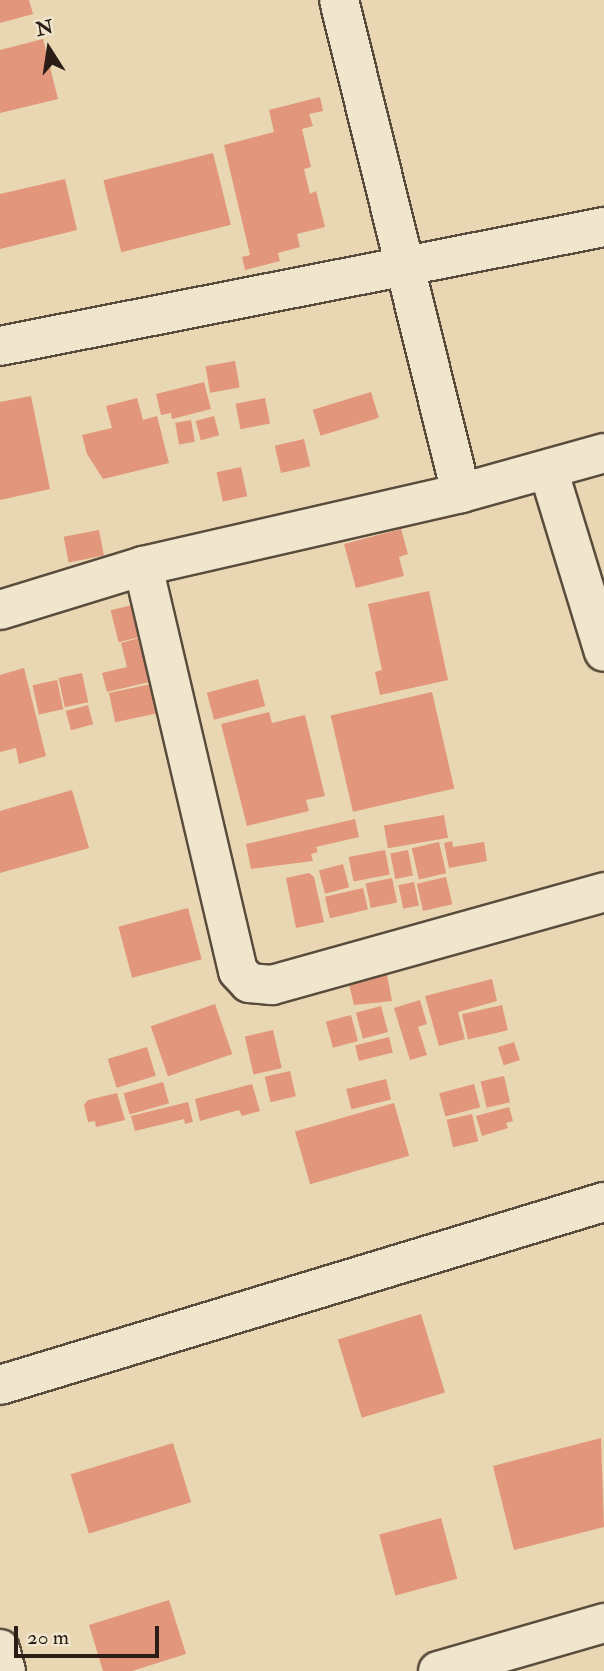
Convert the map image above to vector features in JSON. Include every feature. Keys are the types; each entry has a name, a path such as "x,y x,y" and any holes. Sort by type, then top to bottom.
{"street":[{"path":"340,0 461,493"},
{"path":"0,346 604,227"},
{"path":"0,610 143,566 461,493 604,453"},
{"path":"548,469 604,652"},
{"path":"143,566 239,971 249,983 272,985 604,892"},
{"path":"0,1385 604,1202"},
{"path":"438,1671 604,1623"},
{"path":"0,1649 6,1671"}],"building":[{"path":"0,0 29,0 33,14 0,23"},
{"path":"43,39 58,99 0,113 0,50"},
{"path":"320,97 323,111 309,114 313,126 302,129 311,167 304,169 310,194 316,191 325,227 297,234 300,247 278,253 280,261 245,270 242,257 250,255 224,145 274,132 269,110"},
{"path":"213,153 231,225 121,252 103,180"},
{"path":"65,179 77,230 0,249 0,194"},
{"path":"235,361 240,388 210,393 205,366"},
{"path":"204,382 211,409 172,419 171,413 161,415 156,394"},
{"path":"371,392 379,418 321,436 313,410"},
{"path":"31,396 50,489 0,500 0,402"},
{"path":"137,398 143,420 157,416 169,463 103,479 87,454 82,435 112,428 106,406"},
{"path":"265,398 270,424 241,429 236,404"},
{"path":"214,416 219,435 201,440 196,421"},
{"path":"191,420 195,442 179,444 175,423"},
{"path":"304,439 310,466 281,473 275,446"},
{"path":"241,467 247,496 223,502 217,472"},
{"path":"401,529 408,554 399,557 404,576 356,588 344,544"},
{"path":"99,530 104,556 69,562 64,537"},
{"path":"429,591 448,680 380,695 375,672 382,670 368,604"},
{"path":"132,605 140,637 119,642 111,610"},
{"path":"139,638 149,682 107,692 102,673 127,667 121,643"},
{"path":"24,668 46,756 19,764 16,748 0,752 0,675"},
{"path":"82,673 88,702 65,707 59,678"},
{"path":"258,679 265,706 214,720 207,693"},
{"path":"57,680 63,709 39,715 33,685"},
{"path":"151,684 157,713 115,722 109,693"},
{"path":"432,692 454,788 353,812 331,715"},
{"path":"88,705 93,724 71,730 66,711"},
{"path":"269,712 272,723 305,715 325,796 306,800 309,811 247,826 221,724"},
{"path":"72,790 89,848 0,873 0,811"},
{"path":"444,815 448,838 388,848 384,826"},
{"path":"355,819 359,837 316,847 318,852 311,854 313,861 251,869 246,844"},
{"path":"452,841 453,847 484,842 487,861 449,868 444,843"},
{"path":"439,842 446,873 419,879 412,848"},
{"path":"385,850 390,875 353,882 349,857"},
{"path":"408,850 413,876 395,879 390,853"},
{"path":"343,864 349,887 325,894 319,870"},
{"path":"309,873 314,877 324,922 296,928 286,878"},
{"path":"446,877 452,904 423,911 417,884"},
{"path":"392,878 397,902 371,908 366,884"},
{"path":"414,882 419,905 403,909 398,885"},
{"path":"363,888 368,909 330,918 325,897"},
{"path":"188,908 202,959 132,978 118,927"},
{"path":"387,975 392,1001 354,1005 349,984"},
{"path":"492,979 497,1001 458,1012 465,1039 439,1046 425,996"},
{"path":"420,1000 427,1024 418,1027 427,1055 410,1060 394,1008"},
{"path":"215,1004 232,1054 168,1076 151,1026"},
{"path":"502,1005 508,1030 468,1040 462,1014"},
{"path":"381,1006 388,1032 363,1039 356,1013"},
{"path":"351,1015 358,1041 333,1048 326,1022"},
{"path":"273,1030 282,1068 254,1075 245,1037"},
{"path":"389,1037 393,1053 359,1061 355,1045"},
{"path":"514,1042 520,1060 504,1065 498,1047"},
{"path":"147,1047 156,1076 117,1088 108,1059"},
{"path":"290,1071 296,1096 271,1102 265,1077"},
{"path":"504,1076 510,1102 487,1108 481,1081"},
{"path":"386,1079 391,1099 351,1109 346,1089"},
{"path":"163,1082 169,1103 130,1114 124,1093"},
{"path":"252,1084 260,1111 242,1116 239,1110 200,1121 195,1099"},
{"path":"474,1084 480,1107 445,1116 439,1093"},
{"path":"117,1093 125,1120 96,1127 95,1121 88,1122 84,1105 88,1100"},
{"path":"188,1102 193,1122 185,1124 184,1119 135,1131 131,1116"},
{"path":"394,1103 409,1156 310,1184 295,1131"},
{"path":"509,1107 513,1121 506,1123 508,1128 482,1136 476,1116"},
{"path":"472,1114 478,1141 453,1147 447,1120"},
{"path":"421,1314 445,1392 362,1418 338,1339"},
{"path":"601,1438 604,1527 514,1550 493,1466"},
{"path":"173,1443 191,1502 89,1534 71,1474"},
{"path":"441,1518 457,1579 395,1595 379,1535"},
{"path":"169,1600 186,1654 132,1671 103,1671 89,1625"}]}
